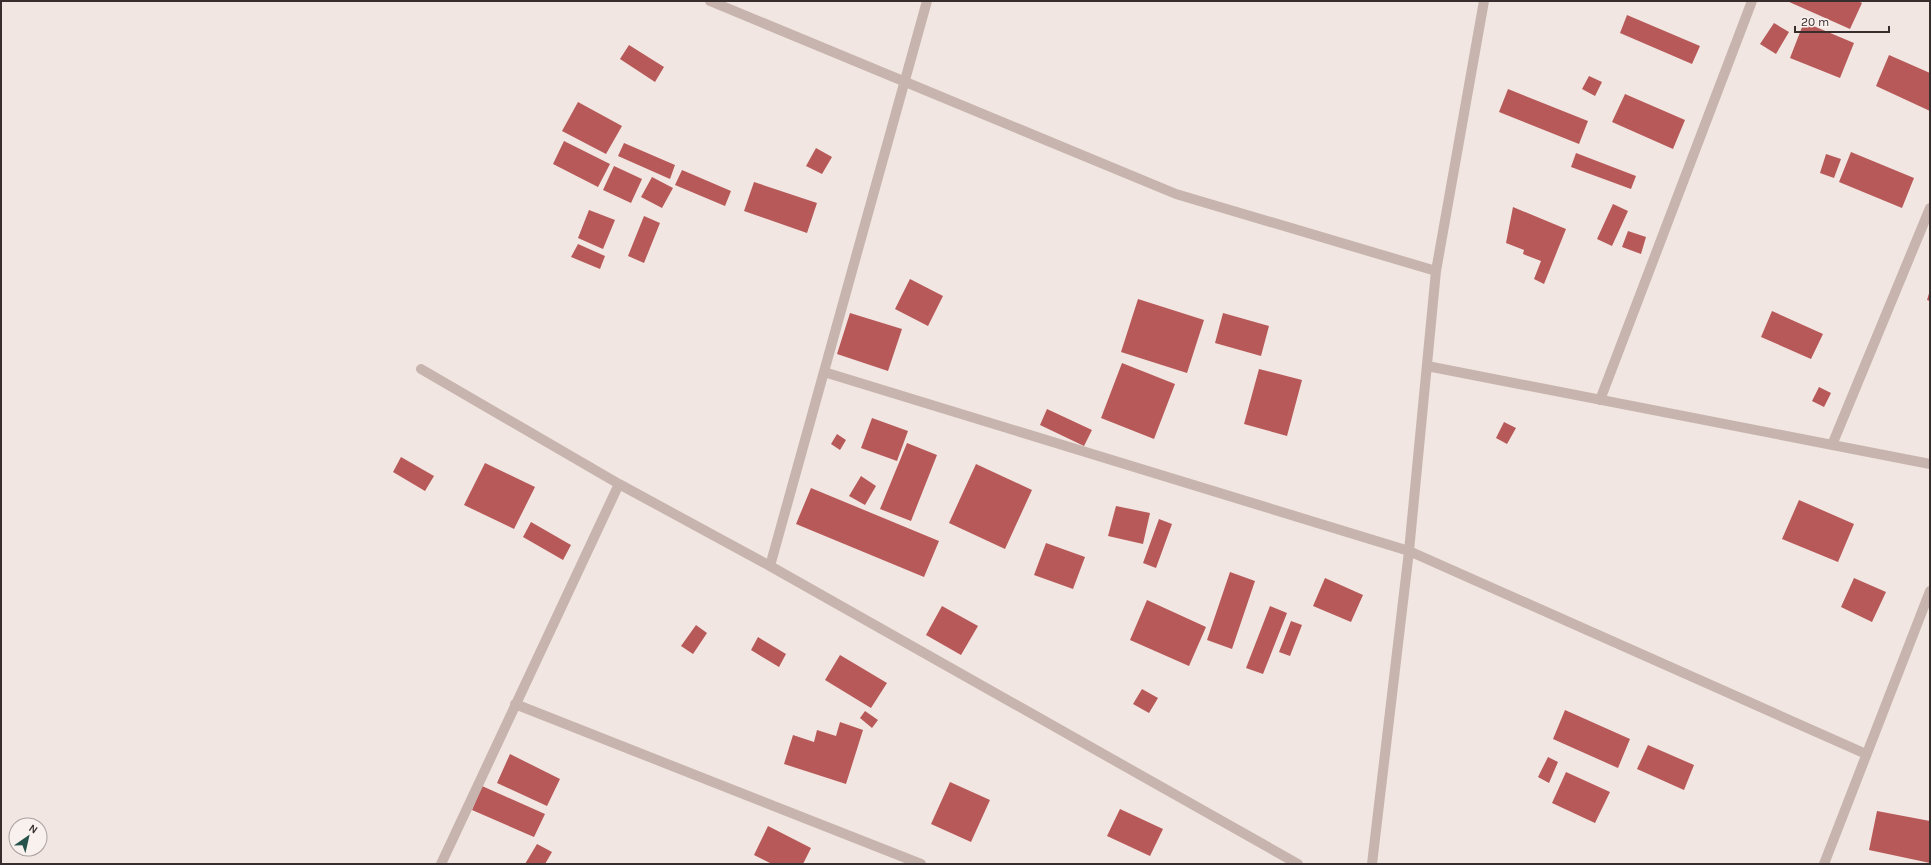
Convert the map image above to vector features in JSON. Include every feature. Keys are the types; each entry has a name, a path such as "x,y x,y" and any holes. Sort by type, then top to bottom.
{"street":[{"path":"710,1 904,80 1176,194 1436,271"},
{"path":"770,566 927,1"},
{"path":"1372,864 1409,551 1436,271 1484,1"},
{"path":"1600,400 1752,1"},
{"path":"1832,445 1930,208"},
{"path":"1427,366 1930,464"},
{"path":"421,369 619,484 770,566 1298,864"},
{"path":"824,372 1409,551 1866,754"},
{"path":"441,864 619,484"},
{"path":"1824,864 1930,591"},
{"path":"515,704 921,864"}],"building":[{"path":"1787,1 1858,1 1862,3 1850,29"},
{"path":"1627,15 1700,46 1692,64 1620,33"},
{"path":"1804,22 1854,43 1840,78 1790,58"},
{"path":"1774,23 1789,32 1776,54 1760,44"},
{"path":"629,45 664,67 655,82 620,59"},
{"path":"1889,55 1930,73 1930,111 1876,86"},
{"path":"1589,76 1602,82 1595,96 1582,89"},
{"path":"1508,89 1588,121 1579,144 1499,112"},
{"path":"1625,94 1685,120 1673,149 1612,122"},
{"path":"578,102 622,126 606,154 562,131"},
{"path":"564,141 610,164 598,187 553,164"},
{"path":"624,143 675,165 670,179 618,156"},
{"path":"816,148 832,157 822,174 806,166"},
{"path":"1851,152 1914,178 1902,208 1839,182"},
{"path":"1576,153 1636,176 1631,189 1571,167"},
{"path":"1826,154 1841,159 1834,178 1820,173"},
{"path":"614,166 642,179 631,203 603,190"},
{"path":"682,170 731,191 725,206 675,185"},
{"path":"652,177 673,188 662,208 641,197"},
{"path":"754,182 817,203 807,233 744,211"},
{"path":"1613,204 1628,211 1612,246 1597,239"},
{"path":"1513,207 1566,229 1544,284 1534,279 1541,261 1523,254 1524,250 1506,243"},
{"path":"589,210 615,220 603,249 578,238"},
{"path":"644,216 660,223 644,263 628,256"},
{"path":"1628,231 1646,237 1641,254 1622,247"},
{"path":"578,244 605,256 600,269 571,257"},
{"path":"910,279 943,296 928,326 895,309"},
{"path":"1930,290 1930,301 1927,300"},
{"path":"1138,299 1204,320 1187,373 1121,352"},
{"path":"1772,311 1823,334 1811,359 1761,337"},
{"path":"850,313 902,329 888,371 837,354"},
{"path":"1223,313 1269,326 1261,356 1215,343"},
{"path":"1122,363 1175,384 1154,439 1101,418"},
{"path":"1259,369 1302,380 1287,436 1244,424"},
{"path":"1819,387 1831,393 1824,407 1812,401"},
{"path":"1047,409 1092,430 1084,446 1040,425"},
{"path":"872,418 908,431 897,461 861,448"},
{"path":"1504,422 1516,428 1507,444 1496,438"},
{"path":"837,434 846,440 840,450 831,444"},
{"path":"907,443 937,455 911,521 880,509"},
{"path":"401,457 434,476 425,491 393,472"},
{"path":"485,463 535,487 514,529 464,505"},
{"path":"976,464 1032,490 1005,549 949,523"},
{"path":"861,476 876,486 865,505 849,496"},
{"path":"811,488 939,541 924,577 796,524"},
{"path":"1799,500 1854,524 1838,562 1782,539"},
{"path":"1116,506 1150,513 1143,544 1108,536"},
{"path":"1159,519 1172,524 1156,568 1143,563"},
{"path":"531,522 571,545 563,560 523,537"},
{"path":"1046,543 1085,557 1073,589 1034,575"},
{"path":"1230,572 1255,581 1232,649 1207,640"},
{"path":"1325,578 1363,595 1351,622 1313,606"},
{"path":"1854,578 1886,592 1872,622 1841,607"},
{"path":"1147,600 1206,627 1189,666 1130,640"},
{"path":"942,606 978,626 961,655 926,635"},
{"path":"1270,606 1287,613 1263,674 1246,668"},
{"path":"1291,621 1302,625 1290,656 1279,652"},
{"path":"696,625 707,633 693,654 681,646"},
{"path":"758,637 786,654 779,667 751,650"},
{"path":"840,655 887,683 871,708 825,680"},
{"path":"1142,689 1158,698 1149,713 1133,704"},
{"path":"1565,710 1630,739 1618,768 1553,739"},
{"path":"865,711 878,720 872,728 860,718"},
{"path":"840,722 863,730 846,784 784,764 793,735 814,742 817,730 836,736"},
{"path":"1648,745 1694,765 1684,790 1637,769"},
{"path":"510,754 560,779 547,806 497,783"},
{"path":"1548,757 1558,762 1549,783 1538,777"},
{"path":"1566,772 1610,792 1595,823 1552,803"},
{"path":"950,782 990,800 971,842 931,824"},
{"path":"482,786 545,814 534,837 472,810"},
{"path":"1120,809 1163,829 1150,856 1107,836"},
{"path":"1877,811 1930,821 1930,863 1869,850"},
{"path":"768,826 811,848 803,864 772,864 754,855"},
{"path":"537,844 552,852 545,864 525,864"}]}
